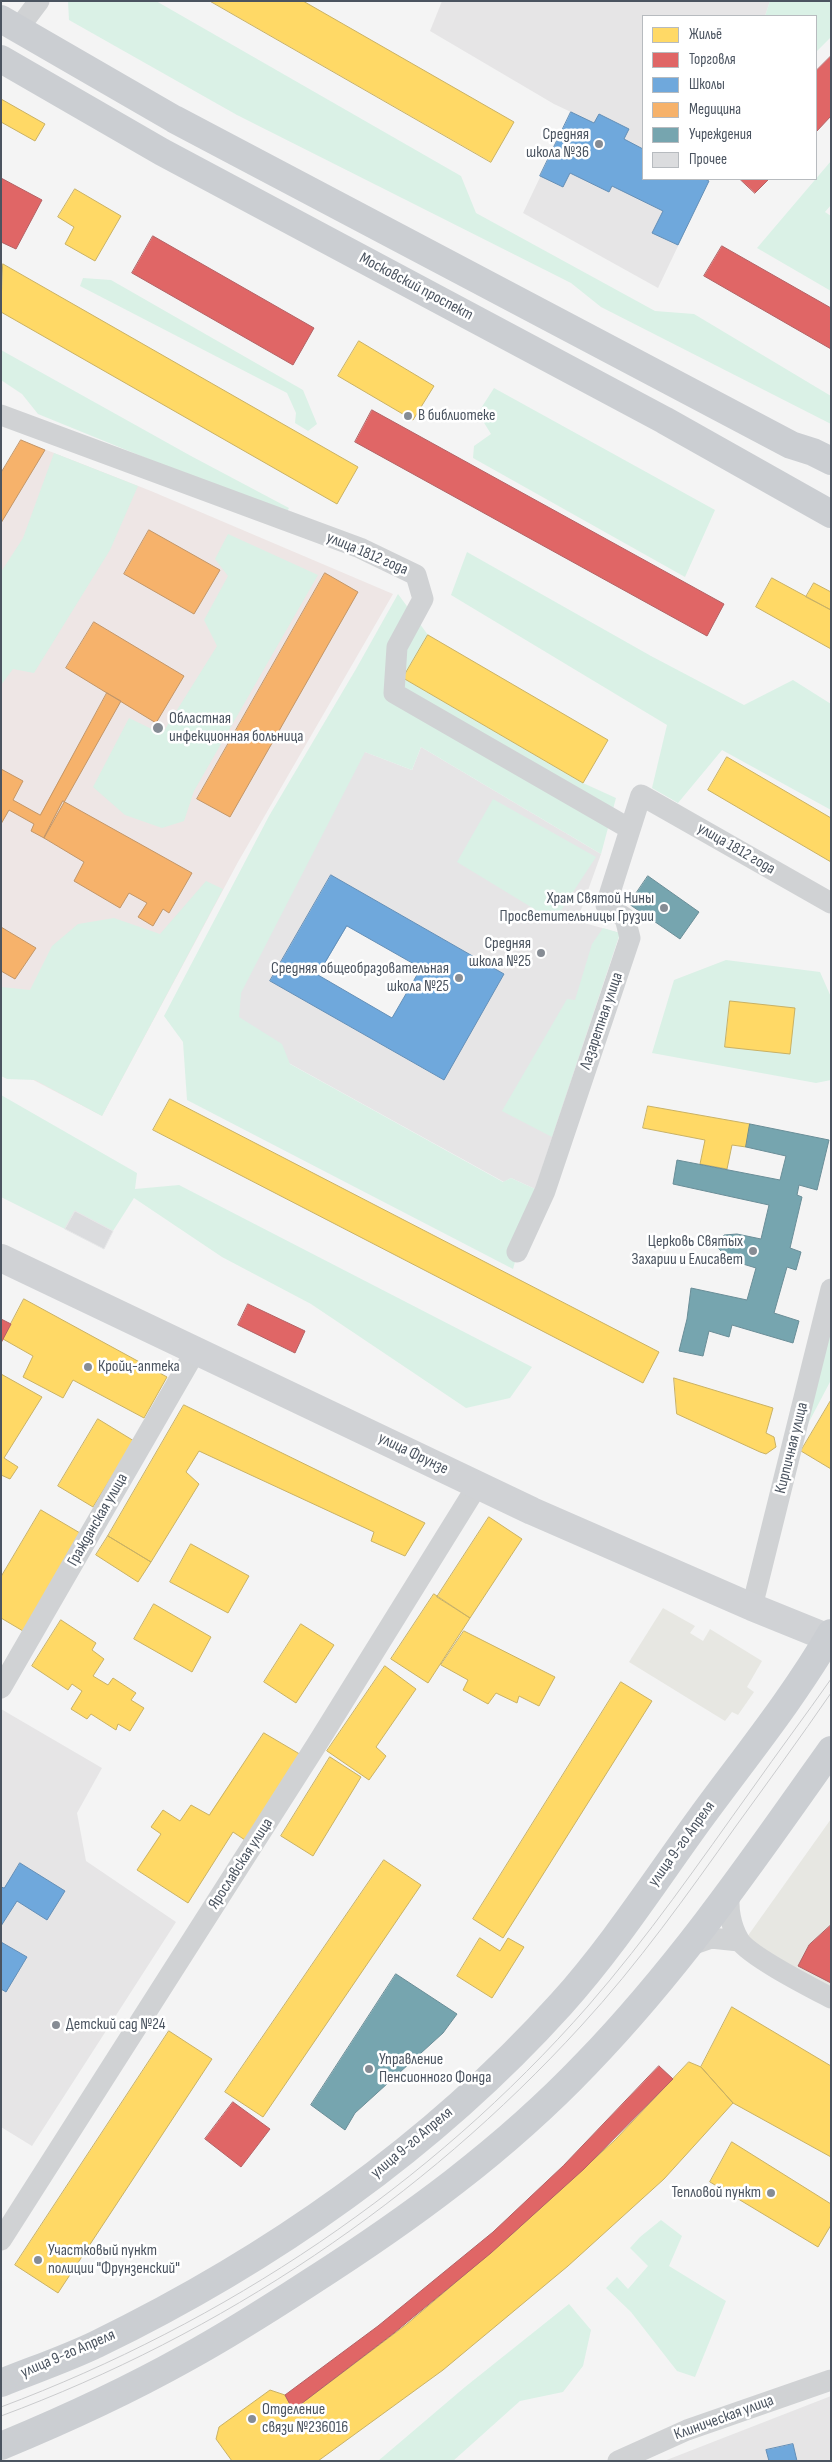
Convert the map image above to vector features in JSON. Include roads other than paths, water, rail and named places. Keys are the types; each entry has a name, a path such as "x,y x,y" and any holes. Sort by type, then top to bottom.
{"main road":[{"path":"9,24 183,124 791,445 813,452 831,461"},
{"name":"Московский проспект","path":"1,59 162,152 664,420 831,514"},
{"path":"770,480 767,466 769,459 774,453 791,445"},
{"name":"улица Фрунзе","path":"1,1258 195,1352 335,1416 477,1486 752,1607 830,1636"},
{"name":"улица 9-го Апреля","path":"1,2383 103,2341 172,2306 252,2259 333,2206 427,2133 490,2075 561,2004 607,1949 830,1636"},
{"path":"1,2446 94,2404 191,2355 356,2253 435,2198 512,2135 552,2098 621,2026 691,1945 831,1750"}],"street":[{"path":"9,24 38,1"},
{"name":"улица 1812 года","path":"1,415 360,548 416,575 423,599 397,647 394,693 630,829"},
{"name":"улица 1812 года","path":"641,795 831,903"},
{"name":"Лазаретная улица","path":"517,1252 545,1191 630,938 625,918 606,905 641,795"},
{"name":"Кирпичная улица","path":"752,1607 831,1289"},
{"name":"Гражданская улица","path":"1,1688 195,1352"},
{"name":"Ярославская улица","path":"1,2240 312,1752 477,1486"},
{"path":"730,1892 728,1906 740,1941"},
{"path":"691,1945 711,1938 740,1941 770,1964 831,1998"},
{"name":"Клиническая улица","path":"618,2461 687,2430 831,2380"}],"tram line":[{"path":"1,2407 84,2373 165,2334 244,2291 319,2242 392,2190 461,2133 527,2071 610,1980 673,1899 831,1679"},
{"path":"1,2416 83,2383 162,2345 240,2302 314,2256 386,2204 454,2149 519,2089 581,2026 642,1954 831,1693"}],"place":[{"name":"Средняя школа №36","path":"599,144"},
{"name":"В библиотеке","path":"408,416"},
{"name":"Областная инфекционная больница","path":"158,728"},
{"name":"Храм Святой Нины Просветительницы Грузии","path":"664,908"},
{"name":"Средняя школа №25","path":"541,953"},
{"name":"Средняя общеобразовательная школа №25","path":"459,978"},
{"name":"Церковь Святых Захарии и Елисавет","path":"753,1251"},
{"name":"Кройц-аптека","path":"88,1367"},
{"name":"Детский сад №24","path":"56,2025"},
{"name":"Управление Пенсионного Фонда","path":"369,2069"},
{"name":"Тепловой пункт","path":"771,2193"},
{"name":"Участковый пункт полиции \"Фрунзенский\"","path":"38,2260"},
{"name":"Отделение связи №236016","path":"252,2419"}]}
